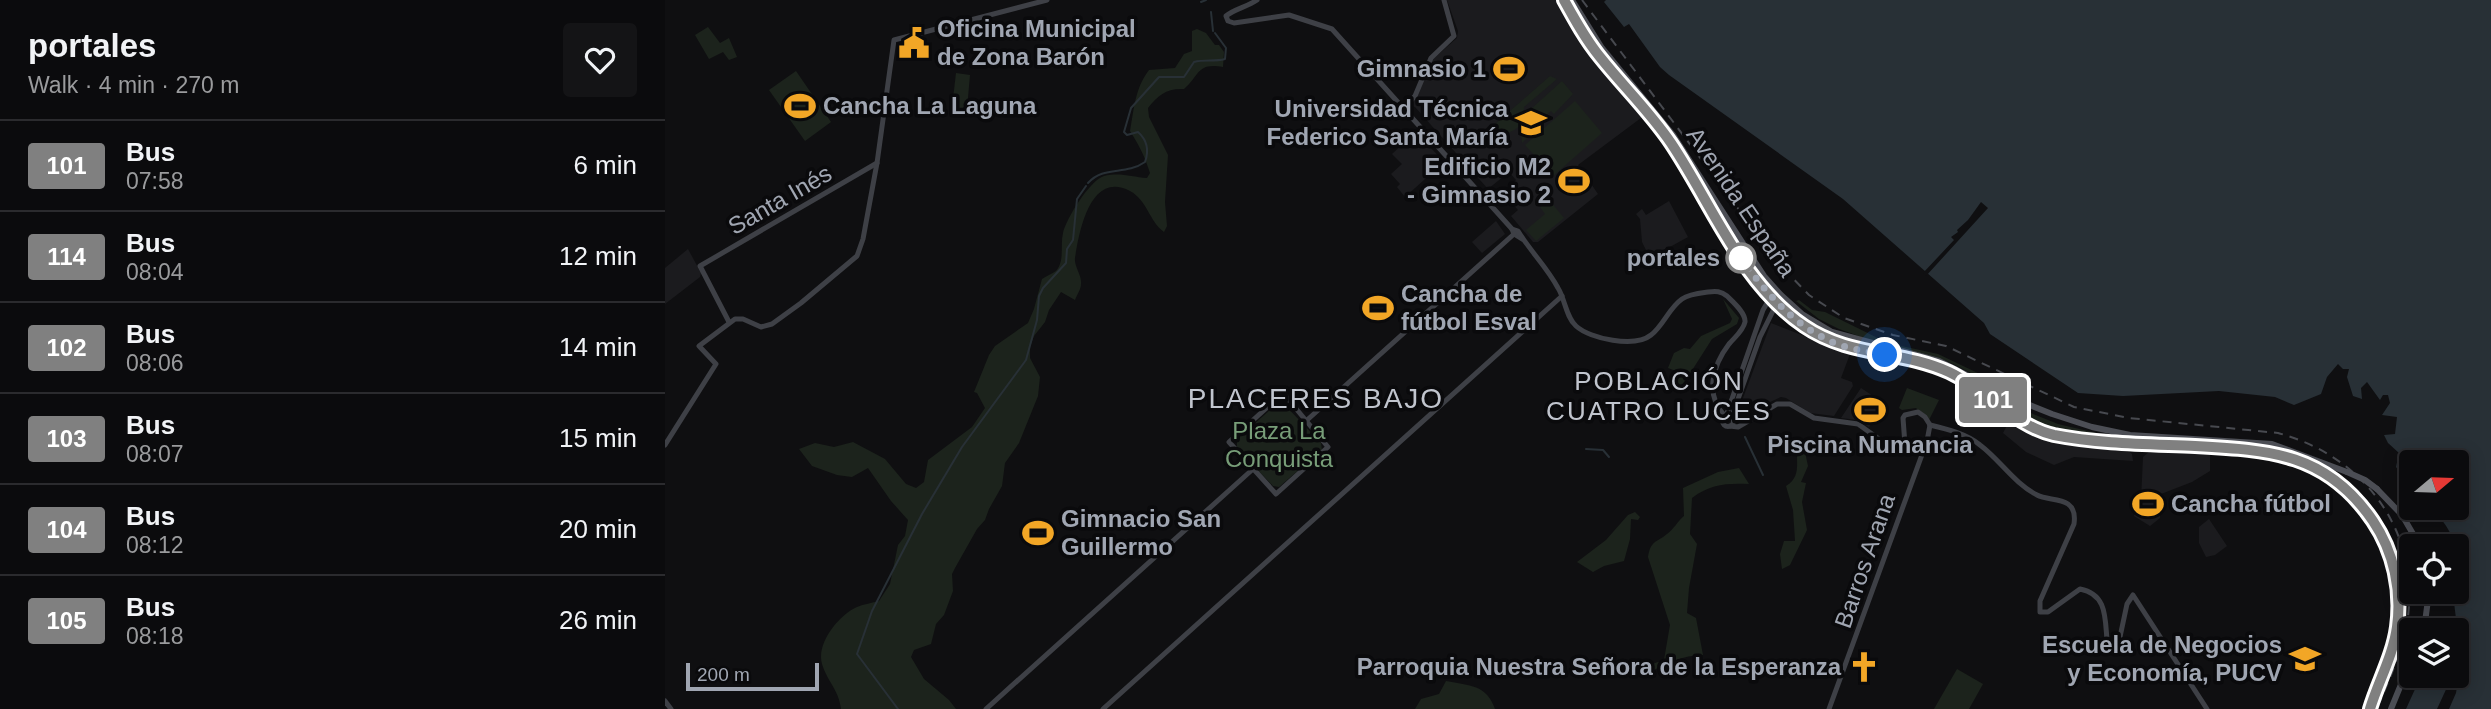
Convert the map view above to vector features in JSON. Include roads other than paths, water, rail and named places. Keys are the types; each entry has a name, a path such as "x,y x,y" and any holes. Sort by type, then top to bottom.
{"main road":[{"name":"Avenida España","path":"1564,0 1598,54 1670,142 1744,262 1770,298 1803,325 1839,344 1922,362 1952,373 1979,388 2025,424 2044,432 2121,442 2258,450 2300,461 2330,477 2353,496 2373,522 2390,556 2397,582 2397,628 2392,650 2370,709"},
{"name":"Avenida España","path":"1572,0 1602,48 1673,135 1764,275 1802,314 1832,332 1938,360 2024,403 2092,427 2130,435 2272,444 2347,472 2370,484 2402,514 2413,534"},
{"path":"2391,709 2400,688"}],"street":[{"path":"665,444 716,364 699,346 739,318 765,327 801,303 857,256 863,239 877,163 894,40 1047,0"},
{"path":"1257,0 1227,15 1228,20 1234,23 1277,15 1294,15 1327,25 1522,239 1548,271 1562,296 1571,321 1582,330 1603,340 1634,341 1649,338 1682,299 1700,293 1721,291 1743,314 1745,321 1720,357 1715,370 1712,386 1718,416 1748,420"},
{"path":"1404,108 1415,96 1431,58 1454,36 1444,0"},
{"name":"Santa Inés","path":"729,323 700,266 877,163"},
{"path":"1306,421 1513,232"},
{"path":"1738,427 1730,426 1730,401 1763,310 1770,298 1781,295"},
{"path":"1728,418 1781,295"},
{"path":"1103,709 1562,296"},
{"path":"1283,393 1306,421 1328,447 1276,494 1229,442 1283,393"},
{"path":"1715,400 1723,406 1730,401"},
{"path":"1726,433 1777,404 1790,404 1814,418 1859,424 1893,454 1901,451 1905,445 1903,418 1918,412 1930,425 1977,443 2032,492 2072,508 2074,524 2040,601 2040,612 2045,613 2080,589 2092,593 2104,606 2107,640 2117,651 2127,604 2133,595 2207,709"},
{"name":"Barros Arana","path":"1829,709 1927,441 1930,425"},
{"path":"986,709 1014,680 1024,674 1253,469"},
{"path":"665,701 671,709"}],"waterway":[{"path":"1201,2 1206,0"},
{"path":"1211,12 1213,31"},
{"path":"1088,183 1101,174 1130,169 1145,162 1147,150 1143,139 1138,132 1127,135 1124,132 1131,108 1159,77 1184,77 1194,62 1225,59 1226,48 1215,33"},
{"path":"898,709 857,654 872,611 922,514 962,447 1026,360 1037,320 1039,296 1066,263 1067,249 1073,240 1077,199 1086,186"},
{"path":"1745,437 1763,475"},
{"path":"1586,449 1603,450 1609,457"}],"railway":[{"path":"1582,0 1781,266 1809,295 1844,318 1893,335 1946,346 2074,407 2129,418 2278,433 2309,444 2337,460 2361,479 2380,502 2395,529 2405,558 2409,590 2405,634 2377,709"}],"place":[{"name":"Oficina Municipal de Zona Barón","path":"914,43"},
{"name":"Gimnasio 1","path":"1509,69"},
{"name":"Cancha La Laguna","path":"800,106"},
{"name":"Universidad Técnica Federico Santa María","path":"1531,123"},
{"name":"Edificio M2 - Gimnasio 2","path":"1574,181"},
{"name":"portales","path":"1741,258"},
{"name":"Cancha de fútbol Esval","path":"1378,308"},
{"name":"Piscina Numancia","path":"1870,410"},
{"name":"Cancha fútbol","path":"2148,504"},
{"name":"Gimnacio San Guillermo","path":"1038,533"},
{"name":"Escuela de Negocios y Economía, PUCV","path":"2305,659"},
{"name":"Parroquia Nuestra Señora de la Esperanza","path":"1864,667"}],"district":[{"name":"POBLACIÓN CUATRO LUCES","path":"1659,396"},
{"name":"PLACERES BAJO","path":"1316,398"}],"park label":[{"name":"Plaza La Conquista","path":"1279,445"}]}
